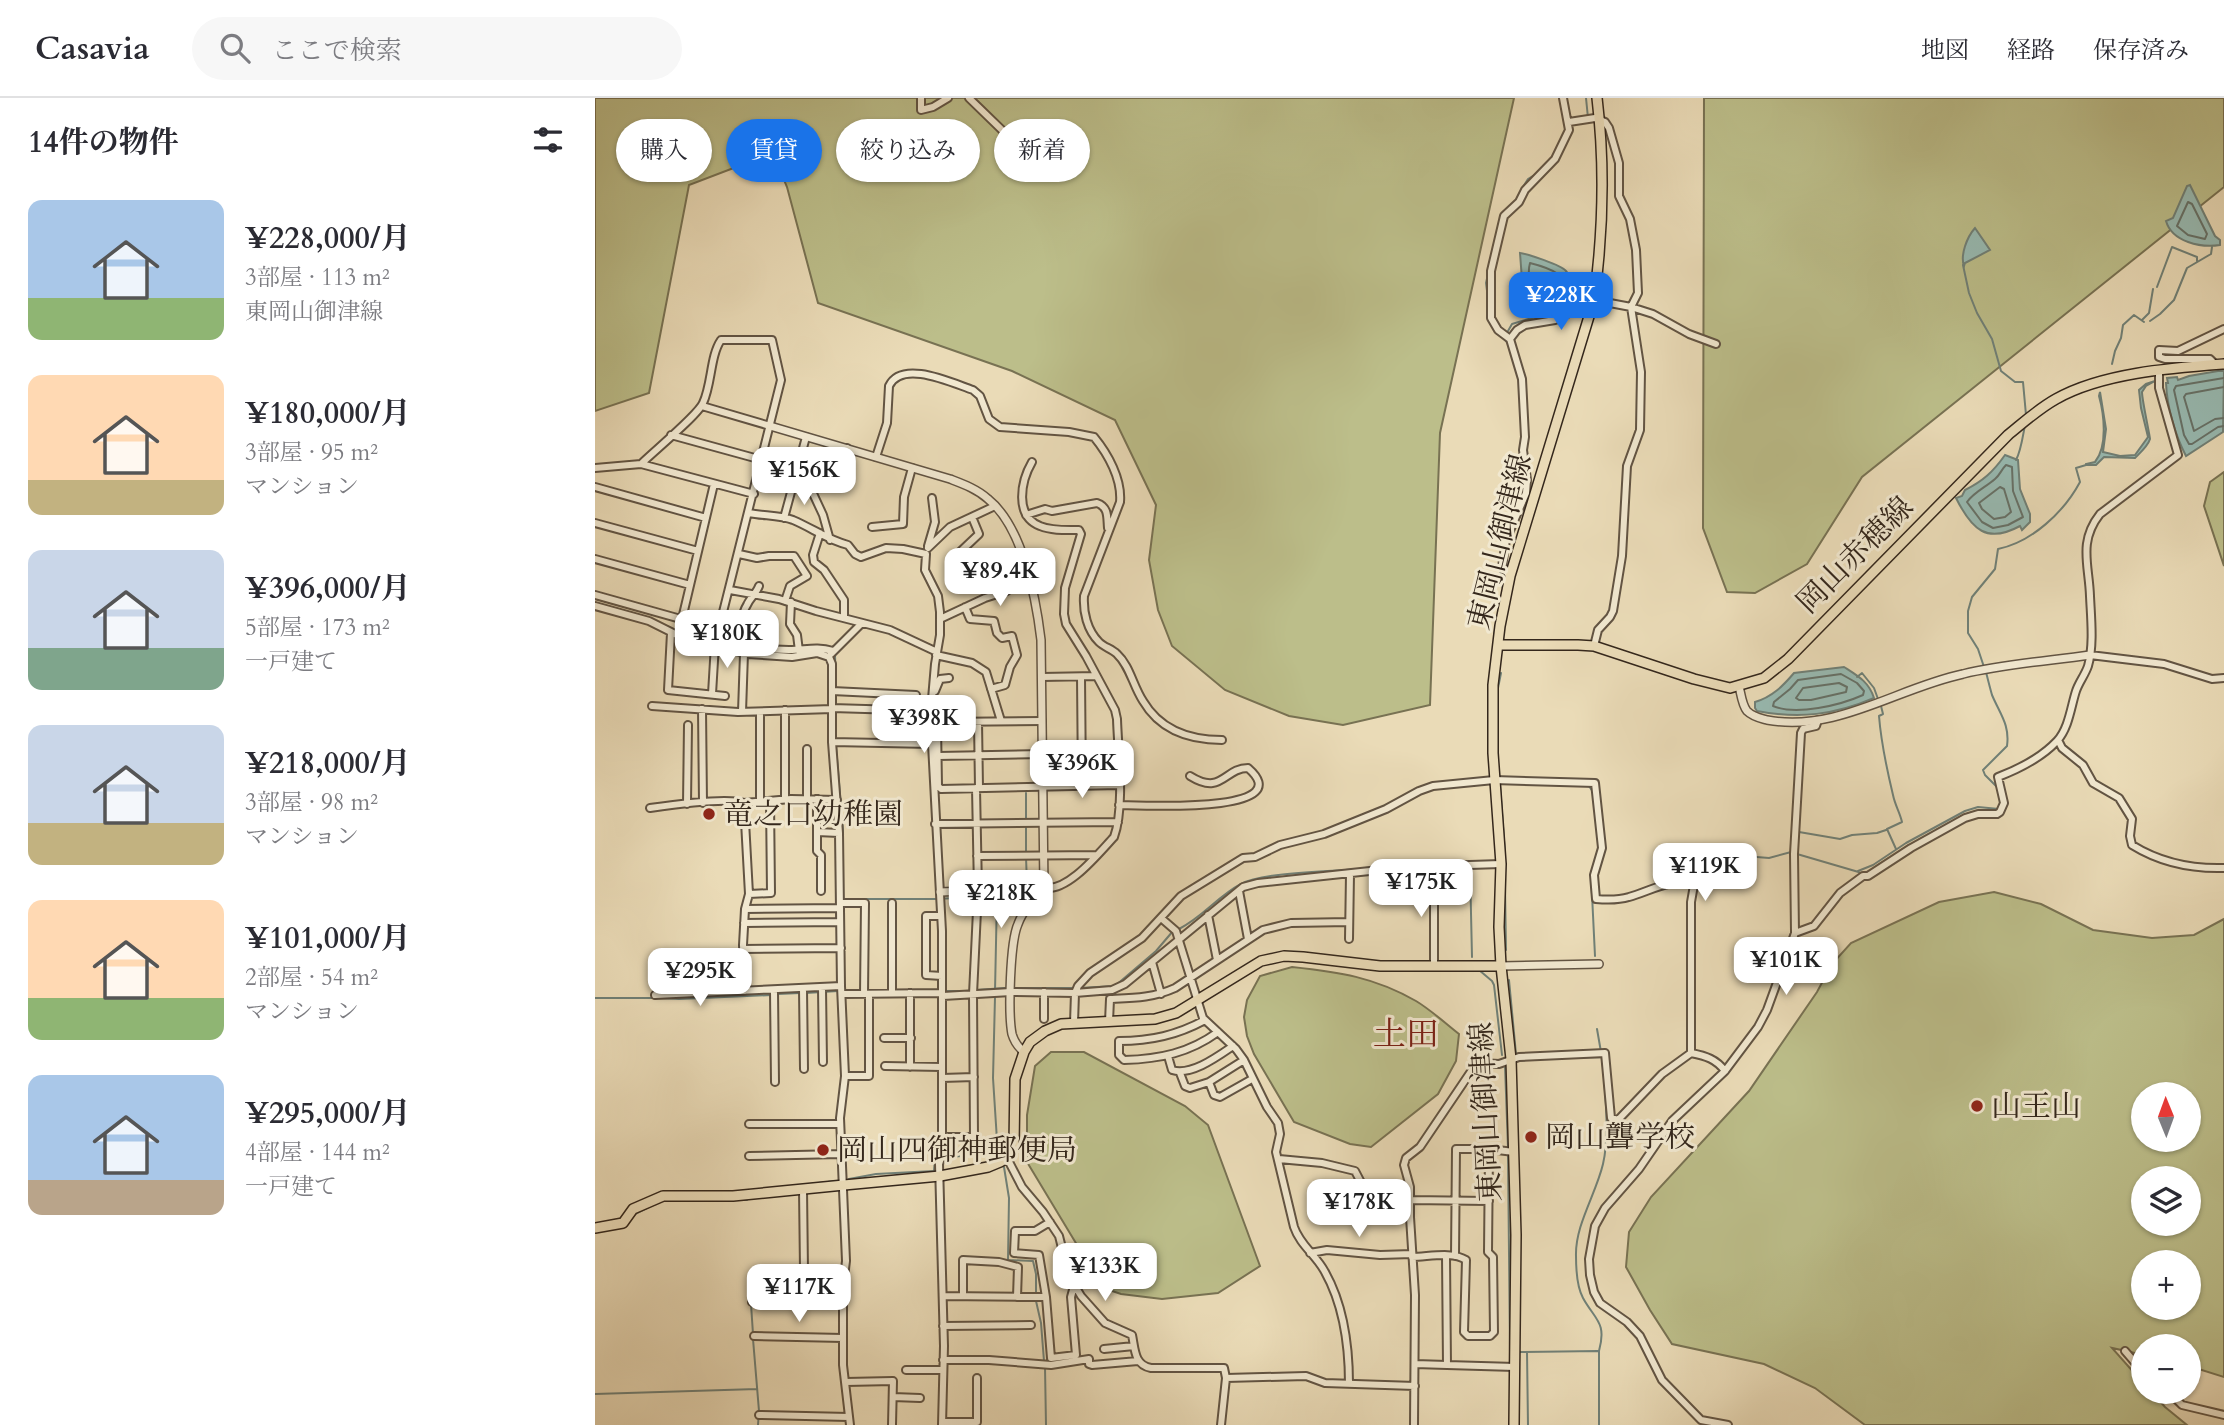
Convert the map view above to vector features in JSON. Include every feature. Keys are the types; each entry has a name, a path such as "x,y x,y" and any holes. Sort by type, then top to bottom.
{"main road":[{"name":"東岡山御津線","path":"1514,1425 1516,1235 1510,1152 1511,1059 1501,966 1501,864 1494,780 1492,706 1498,645 1510,576 1594,300 1599,262 1601,208 1592,119 1597,98"},
{"name":"岡山赤穂線","path":"1498,645 1594,646 1722,686 1739,686 1764,678 1775,671 2008,435 2040,409 2082,386 2118,376 2220,365"},
{"path":"595,1228 622,1223 633,1209 663,1196 733,1196 940,1176 988,1167 1007,1158 1014,1145 1015,1079 1030,1042 1061,1024 1155,1019 1176,1013 1261,961 1284,956 1380,966 1501,966"}],"street":[{"path":"921,98 921,110 933,107 948,98"},
{"path":"969,98 994,122"},
{"path":"1510,576 1502,567 1506,540 1527,487 1523,450 1523,379 1510,338 1495,326 1491,318 1491,271 1502,221 1507,212 1519,202 1525,190 1555,159 1570,125 1563,98"},
{"path":"1570,125 1592,119 1605,122 1609,128 1619,163 1619,195 1635,237 1638,293 1631,307 1641,372 1640,430 1627,466 1622,556 1613,611 1598,630 1594,646"},
{"path":"1510,338 1525,325 1555,320 1594,300 1653,314 1716,344"},
{"path":"2220,365 2210,359 2165,359 2159,357 2158,353 2159,350 2178,351 2224,329"},
{"path":"641,464 702,406 720,340 772,340 781,380 718,637 712,694"},
{"path":"876,457 887,423 889,386 902,374 916,372 973,390 980,396 989,419 1000,427 1069,432 1094,437 1113,469 1121,492 1120,502 1083,596 1083,609 1091,631 1099,642 1117,654 1132,676 1143,702 1168,728 1202,740 1221,740"},
{"path":"1795,933 1814,926 1840,893 1863,876 1868,876 1965,818 2000,812 2004,803 1998,777 2027,764 2058,740 2087,669 2090,655 2090,593 2085,551 2096,519 2178,455 2159,388 2159,372"},
{"path":"702,406 969,486 995,506 1009,525 1023,560 1039,620 1042,677 1044,888 1017,924 1011,992 1012,1033 1017,1046 1024,1052"},
{"path":"671,435 762,460"},
{"path":"784,518 806,437"},
{"path":"840,473 847,449"},
{"path":"940,896 1044,888 1053,890 1066,883 1097,855 1114,837 1118,822 1115,710 1066,624 1064,614 1065,588 1081,534 1079,530 1050,529 1029,520 1023,507 1024,483 1032,463"},
{"path":"595,468 641,464 754,494"},
{"path":"798,468 830,477"},
{"path":"873,527 903,524 904,497 912,468"},
{"path":"813,472 810,487 823,515 830,540"},
{"path":"682,620 714,484"},
{"path":"595,487 706,518"},
{"path":"932,498 935,522 925,570 938,596 940,619 932,699 932,744 942,976 942,1423 977,1422 977,1378"},
{"path":"1026,515 1045,509 1052,512 1097,503 1103,505 1107,511 1109,532"},
{"path":"927,551 950,527 995,506"},
{"path":"749,513 784,518 830,540 848,545 855,554 861,556 886,548 927,551"},
{"path":"960,552 979,534 972,517"},
{"path":"595,523 698,551"},
{"path":"820,533 813,555 814,562 824,570 845,600 844,618"},
{"path":"739,554 757,558 794,556 807,576 790,586 788,602 790,624 797,635 800,653"},
{"path":"595,559 690,585"},
{"path":"940,619 985,598 1007,592 1023,560"},
{"path":"741,644 743,615 759,586"},
{"path":"730,590 788,602 890,630 937,653 972,663 986,671 1001,721"},
{"path":"595,595 682,620 744,653 800,653 820,647 831,653"},
{"path":"595,606 649,621 671,633 718,637 750,647 800,653"},
{"path":"965,607 970,619 994,621 997,633 1002,638 1012,636 1017,654 1005,685 991,689"},
{"path":"831,653 862,623"},
{"path":"671,633 669,690 725,696"},
{"path":"742,712 744,653"},
{"path":"759,1415 849,1421 843,1338 846,1261 840,1124 845,1076 834,742 835,691 831,653"},
{"path":"1739,686 1747,711 1756,717 1776,721 1818,720 1853,712 1942,679 2090,655 2164,664 2213,680 2224,678"},
{"path":"1042,677 1096,676"},
{"path":"1081,677 1082,786"},
{"path":"932,699 938,680 949,678"},
{"path":"835,691 916,695"},
{"path":"652,706 742,712 834,708 932,710"},
{"path":"702,709 703,803"},
{"path":"785,710 785,799"},
{"path":"760,712 761,802"},
{"path":"1728,1425 1701,1422 1662,1380 1640,1336 1627,1322 1600,1303 1594,1292 1589,1259 1595,1226 1605,1208 1639,1169 1672,1121 1725,1071 1758,1027 1767,1010 1795,933 1794,853 1801,733 1803,729 1816,726 1818,720"},
{"path":"1042,721 939,722 938,786 941,789 1119,785"},
{"path":"942,1137 974,1137 978,722"},
{"path":"687,804 688,725"},
{"path":"2058,740 2062,748 2083,765 2093,783 2119,797 2132,819 2132,845 2154,857 2181,865 2203,869 2224,868"},
{"path":"834,742 932,744"},
{"path":"807,749 807,799"},
{"path":"938,756 1043,754"},
{"path":"1119,805 1228,803 1238,801 1259,785 1258,779 1248,768 1239,768 1219,782 1204,782 1191,776"},
{"path":"1074,1023 1076,989 1090,973 1143,938 1181,896 1243,858 1255,857 1280,845 1324,834 1386,809 1433,786 1494,780 1595,783 1602,848 1594,875 1596,900 1622,899 1674,883 1694,885 1691,902 1691,1054"},
{"path":"817,799 817,851 821,855 821,891"},
{"path":"650,808 737,801 837,800"},
{"path":"749,894 771,893 770,801"},
{"path":"744,803 749,894 744,922 745,991"},
{"path":"935,824 1118,822"},
{"path":"817,832 839,833"},
{"path":"977,856 1097,855"},
{"path":"655,995 822,990 867,994 942,994 1119,988 1239,891 1258,883 1501,864"},
{"path":"1434,869 1434,966"},
{"path":"1349,939 1350,874"},
{"path":"1239,891 1248,939"},
{"path":"745,909 865,903 869,1076 845,1076"},
{"path":"892,903 892,993"},
{"path":"1208,915 1217,960"},
{"path":"941,916 926,916 926,975 942,976"},
{"path":"1161,918 1175,930 1179,939 1196,1001 1205,1020 1244,1060 1266,1107 1278,1123 1280,1134 1276,1152 1294,1227 1297,1238 1324,1269 1331,1285 1347,1348 1349,1384"},
{"path":"744,922 840,922"},
{"path":"1109,1022 1109,999 1147,998 1161,994 1263,930 1291,923 1349,922"},
{"path":"743,949 841,948"},
{"path":"1152,962 1161,994"},
{"path":"1501,966 1599,964"},
{"path":"822,990 823,1062"},
{"path":"803,992 804,1069"},
{"path":"1044,992 1044,1019"},
{"path":"774,993 775,1082"},
{"path":"911,993 911,1066"},
{"path":"1205,1020 1170,1036 1119,1041 1119,1055 1125,1060 1168,1056 1187,1051 1218,1032"},
{"path":"884,1038 911,1038"},
{"path":"1168,1056 1172,1070 1180,1073 1203,1064 1233,1046"},
{"path":"1414,1425 1415,1295 1410,1186 1404,1165 1406,1158 1420,1147 1473,1067 1480,1063 1500,1064 1511,1059 1605,1053 1613,1120 1621,1118 1663,1074 1691,1054 1710,1057 1725,1071"},
{"path":"1180,1073 1185,1086 1190,1088 1209,1082 1244,1060"},
{"path":"885,1066 942,1066"},
{"path":"942,1078 974,1077"},
{"path":"1209,1082 1214,1095 1220,1097 1252,1079"},
{"path":"749,1124 840,1124"},
{"path":"1455,1256 1456,1149 1510,1152"},
{"path":"1310,1253 1336,1250 1380,1255 1455,1256 1466,1260 1464,1332 1468,1336 1490,1336 1494,1332 1493,1257 1488,1252 1489,1149"},
{"path":"749,1156 841,1154"},
{"path":"1007,1158 1021,1187 1059,1236 1074,1286 1105,1323 1132,1335 1138,1361 1143,1367 1224,1368 1226,1378 1221,1425"},
{"path":"1279,1159 1322,1163 1355,1171 1366,1192 1410,1186"},
{"path":"803,1189 804,1271"},
{"path":"1411,1199 1489,1201"},
{"path":"1050,1222 1035,1231 1015,1231 1014,1253 1039,1255 1039,1297 1051,1359 1076,1355 1071,1297 1074,1286"},
{"path":"1446,1256 1447,1365"},
{"path":"963,1296 963,1260 999,1262 1018,1267 1017,1297"},
{"path":"787,1282 843,1285"},
{"path":"943,1296 1039,1297"},
{"path":"752,1302 843,1303"},
{"path":"943,1326 1031,1325"},
{"path":"754,1336 843,1338"},
{"path":"1104,1349 1134,1346"},
{"path":"2125,1351 2131,1358"},
{"path":"943,1360 989,1360 1045,1365 1089,1359 1092,1366 1138,1361"},
{"path":"1415,1364 1515,1367"},
{"path":"906,1370 943,1370"},
{"path":"1226,1378 1306,1376 1325,1383 1415,1386"},
{"path":"846,1382 893,1381 892,1425"},
{"path":"893,1397 920,1398"},
{"path":"2181,1404 2224,1415"}],"green space":[{"path":"595,98 1514,98 1440,433 1430,705 1343,725 1289,716 1225,690 1172,646 1158,610 1149,560 1156,505 1115,420 1012,371 818,303 785,182 822,182 822,119 726,119 726,171 712,176 712,119 616,119 616,182 697,182 689,185 649,393 595,411"},
{"path":"1704,98 2224,98 2224,187 1862,477 1807,564 1755,593 1727,592 1703,528"},
{"path":"2224,472 2224,566 2204,506 2210,482"},
{"path":"1994,892 2041,904 2093,930 2152,938 2194,935 2224,919 2224,1377 2201,1370 2201,1334 2131,1334 2131,1352 2112,1348 2131,1369 2131,1404 2162,1404 2187,1425 1865,1425 1815,1388 1764,1364 1672,1344 1626,1267 1629,1232 1651,1197 1749,1091 1817,992 1832,964 1851,943 1939,902"},
{"path":"1292,967 1341,974 1386,986 1422,1005 1459,1034 1456,1061 1438,1094 1371,1147 1350,1144 1294,1122 1254,1054 1244,1017 1247,1000 1260,976"},
{"path":"1051,1052 1084,1052 1185,1106 1208,1125 1260,1266 1218,1293 1162,1299 1121,1294 1103,1288 1027,1162 1027,1115 1035,1066"}],"water":[{"path":"2190,185 2215,236 2220,240 2220,245 2188,242 2169,228 2166,221 2173,218 2187,186"},
{"path":"1975,228 1990,250 1964,266 1965,246"},
{"path":"1520,253 1558,266 1566,271 1570,279 1571,287 1562,302 1547,314 1531,320 1522,280"},
{"path":"2224,371 2223,432 2186,456 2170,411 2167,378 2177,377 2178,380"},
{"path":"2155,381 2142,392 2150,439 2146,447 2135,458 2104,457 2096,465 2086,465 2095,462 2102,447 2104,430 2100,392 2106,429 2103,452 2120,456 2135,455 2148,437 2139,390 2146,384"},
{"path":"2005,455 2018,460 2020,489 2030,514 2030,522 2022,530 2020,526 1998,534 1989,533 1975,526 1956,498 1987,476"},
{"path":"1844,667 1866,684 1874,698 1817,714 1788,715 1757,711 1755,708 1755,702 1777,690 1794,673"}],"waterway":[{"path":"1586,98 1588,118"},
{"path":"1523,187 1528,179 1536,174"},
{"path":"2157,287 2172,247 2197,257 2197,261"},
{"path":"2150,321 2174,300 2187,268 2211,254 2212,247"},
{"path":"1963,265 1969,293 1992,339 2001,371 2015,382 2023,382 2026,415"},
{"path":"1488,274 1488,299"},
{"path":"2142,320 2149,313 2153,289"},
{"path":"2112,364 2123,325 2134,315 2144,322"},
{"path":"1508,331 1512,324 1532,318"},
{"path":"1489,319 1494,329"},
{"path":"1498,333 1509,344"},
{"path":"1520,407 1522,433"},
{"path":"2016,460 2025,425"},
{"path":"1984,667 1978,649 1968,633 1968,611 1972,597 1995,569 1998,549 2035,533 2056,515 2080,482 2076,468 2086,465"},
{"path":"1500,570 1503,589"},
{"path":"595,603 618,609"},
{"path":"630,612 651,619"},
{"path":"1494,637 1495,629"},
{"path":"678,632 714,640"},
{"path":"719,641 749,651 768,651"},
{"path":"835,655 836,688"},
{"path":"1986,672 2007,732 2007,746 1983,770 1997,787"},
{"path":"1497,693 1501,673"},
{"path":"1857,677 1862,673 1874,688 1878,699"},
{"path":"836,694 836,705"},
{"path":"1881,706 1883,714 1879,716 1884,756 1902,822 1887,829 1896,849"},
{"path":"835,740 836,711"},
{"path":"836,746 843,831 843,899 974,897"},
{"path":"1522,784 1589,786 1593,792"},
{"path":"1500,785 1505,854"},
{"path":"1026,793 1026,820"},
{"path":"1858,871 1873,865 1906,843 1965,811 1978,807 1999,809"},
{"path":"1026,826 1026,852"},
{"path":"1799,832 1840,839 1886,830"},
{"path":"1697,886 1699,861 1744,856 1769,858 1791,852"},
{"path":"1797,854 1862,873"},
{"path":"1026,857 1027,885"},
{"path":"1595,863 1591,874 1595,956"},
{"path":"1179,929 1233,889 1251,880 1356,869"},
{"path":"1437,870 1470,869 1472,957"},
{"path":"1380,874 1431,870"},
{"path":"1505,887 1506,950"},
{"path":"998,895 1027,892"},
{"path":"980,896 997,895 995,991"},
{"path":"1694,899 1694,921"},
{"path":"1079,988 1115,986 1156,951 1173,931"},
{"path":"1479,970 1494,985 1502,1055"},
{"path":"1693,1049 1694,976"},
{"path":"1509,980 1516,1054"},
{"path":"976,990 1005,988"},
{"path":"1019,988 1073,988"},
{"path":"806,993 838,991"},
{"path":"947,991 971,991"},
{"path":"778,994 800,993"},
{"path":"659,998 772,995"},
{"path":"995,997 993,1078 998,1156"},
{"path":"595,998 653,998"},
{"path":"1597,1029 1601,1052"},
{"path":"1556,1058 1602,1057 1606,1111 1605,1152 1600,1175 1582,1221 1576,1256 1581,1294 1599,1322 1602,1334 1599,1351 1599,1425"},
{"path":"1517,1061 1537,1059"},
{"path":"1505,1066 1508,1148"},
{"path":"946,1157 997,1154"},
{"path":"1508,1154 1510,1351"},
{"path":"849,1179 876,1174 934,1171 935,1158 939,1157"},
{"path":"1004,1167 1009,1198 1008,1260 1033,1261 1036,1295"},
{"path":"775,1188 836,1181"},
{"path":"633,1215 661,1201 669,1200"},
{"path":"689,1200 747,1200"},
{"path":"751,1299 754,1270 841,1274"},
{"path":"1036,1301 1044,1361"},
{"path":"751,1304 753,1334"},
{"path":"753,1339 758,1425"},
{"path":"1520,1352 1598,1351"},
{"path":"1527,1352 1528,1425"},
{"path":"1045,1367 1046,1425"},
{"path":"595,1394 757,1389"}],"place":[{"name":"竜之口幼稚園","path":"709,814"},
{"name":"山王山","path":"1977,1106"},
{"name":"岡山聾学校","path":"1531,1137"},
{"name":"岡山四御神郵便局","path":"823,1150"}],"district":[{"name":"土田","path":"1406,1034"}]}
